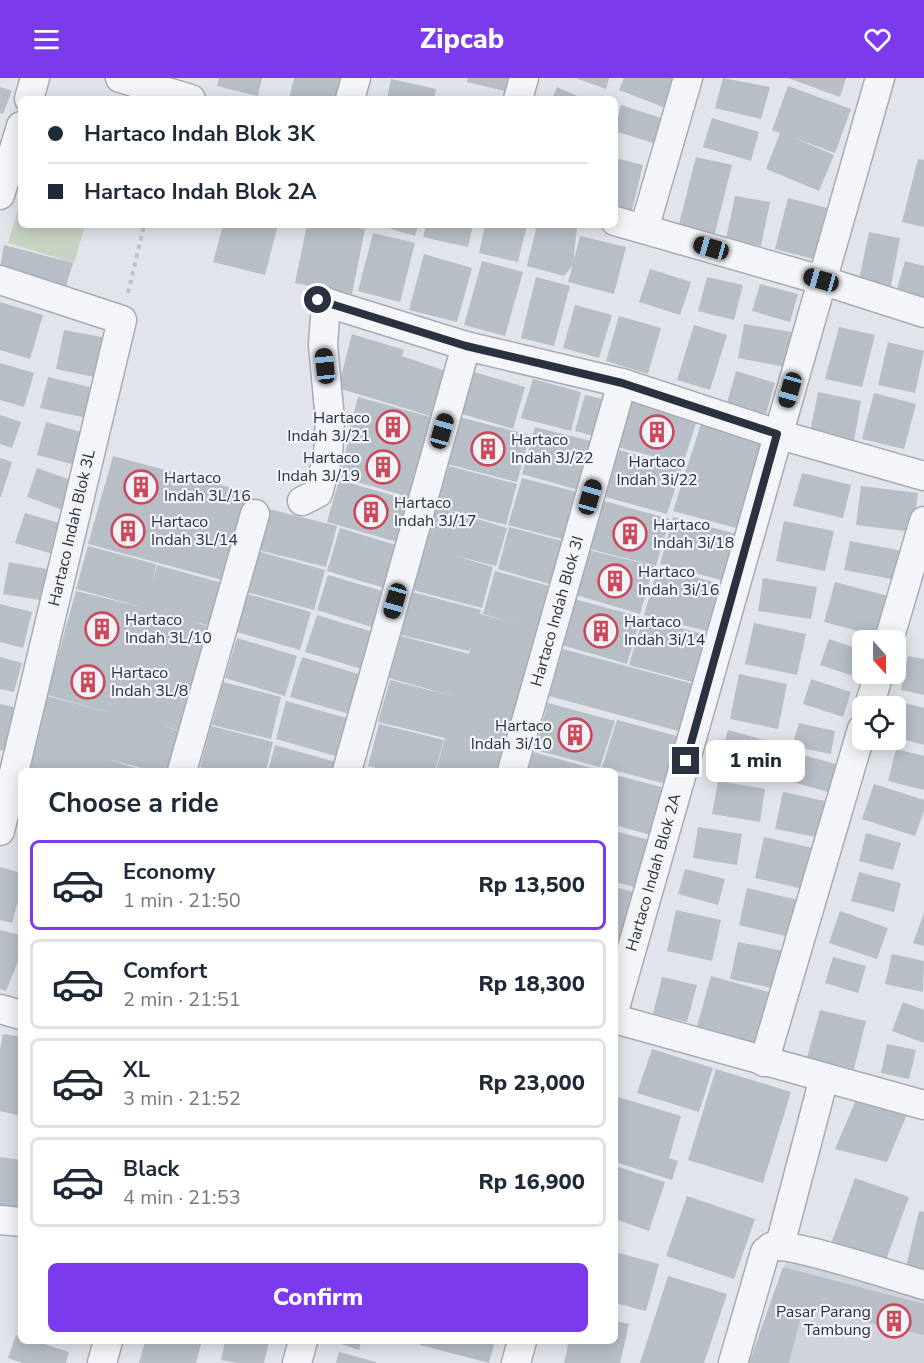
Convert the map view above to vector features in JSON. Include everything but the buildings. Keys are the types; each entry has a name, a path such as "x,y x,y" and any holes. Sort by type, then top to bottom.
{"street":[{"path":"30,96 35,78"},
{"path":"120,78 182,90"},
{"path":"351,96 356,78"},
{"path":"519,96 524,78"},
{"path":"644,229 688,78"},
{"name":"Hartaco Indah Blok 2A","path":"618,997 880,78"},
{"path":"0,195 18,136"},
{"path":"618,222 821,280 924,314"},
{"path":"0,280 122,320"},
{"path":"302,501 318,493 328,456 330,420 323,345 322,301 466,346 622,383 777,434 924,476"},
{"name":"Hartaco Indah Blok 3L","path":"0,831 122,320"},
{"path":"348,768 466,346"},
{"name":"Hartaco Indah Blok 3I","path":"513,768 622,383"},
{"path":"183,768 255,514"},
{"path":"892,630 924,521"},
{"path":"764,1062 856,750"},
{"path":"0,836 18,841"},
{"path":"0,1009 18,1014"},
{"path":"618,1020 924,1105"},
{"path":"780,1245 824,1078"},
{"path":"0,1220 18,1222"},
{"path":"733,1363 765,1252 771,1246 780,1245 924,1285"},
{"path":"102,1363 107,1344"},
{"path":"297,1363 302,1344"},
{"path":"516,1363 521,1344"}],"path":[{"path":"122,320 143,228"}],"shaded area":[{"path":"787,1256 924,1297 924,1363 759,1363"}],"green space":[{"path":"18,210 18,228 84,228 74,263 8,243"}],"place":[{"name":"Hartaco Indah 3J/21","path":"393,427"},
{"name":"Hartaco Indah 3i/22","path":"657,432"},
{"name":"Hartaco Indah 3J/22","path":"488,449"},
{"name":"Hartaco Indah 3J/19","path":"383,467"},
{"name":"Hartaco Indah 3L/16","path":"141,487"},
{"name":"Hartaco Indah 3J/17","path":"371,512"},
{"name":"Hartaco Indah 3L/14","path":"128,531"},
{"name":"Hartaco Indah 3i/18","path":"630,534"},
{"name":"Hartaco Indah 3i/16","path":"615,581"},
{"name":"Hartaco Indah 3L/10","path":"102,629"},
{"name":"Hartaco Indah 3i/14","path":"601,631"},
{"name":"Hartaco Indah 3L/8","path":"88,682"},
{"name":"Hartaco Indah 3i/10","path":"575,735"},
{"name":"Pasar Parang Tambung","path":"894,1321"}],"route":[{"path":"318,300 466,346 622,383 777,434 686,761"}]}
